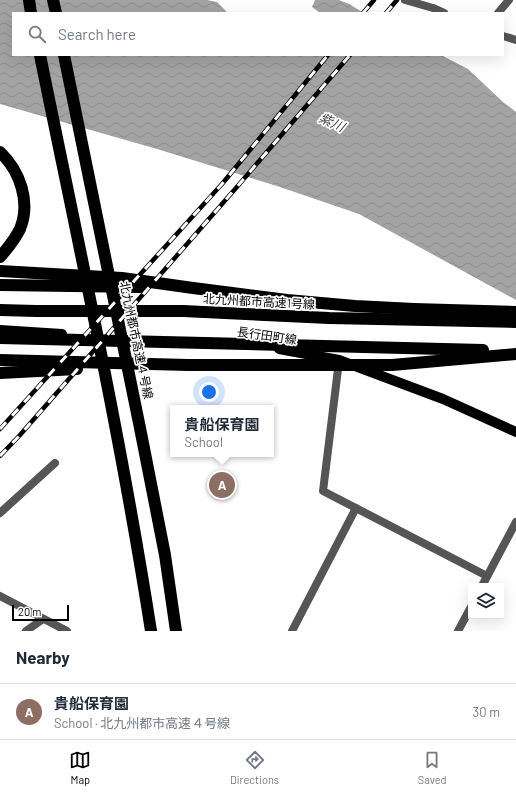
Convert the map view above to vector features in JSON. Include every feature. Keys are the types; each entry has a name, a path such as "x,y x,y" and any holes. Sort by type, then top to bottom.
{"highway":[{"path":"28,0 31,12"},
{"path":"53,0 56,12"},
{"path":"40,56 118,439 140,559 151,631"},
{"name":"北九州都市高速４号線","path":"64,56 165,555 176,631"},
{"path":"0,152 19,177 24,193 24,210 20,228 10,246 0,256"},
{"path":"0,271 122,278 287,300 355,306 516,312"},
{"path":"0,285 193,288"},
{"name":"北九州都市高速1号線","path":"0,310 183,311 329,318 516,322"},
{"path":"0,338 516,352"},
{"path":"0,360 188,365 392,365 516,352"},
{"path":"0,373 188,365"}],"main road":[{"name":"長行田町線","path":"0,330 247,343 339,360 443,399 516,432"}],"street":[{"path":"405,0 442,12"},
{"path":"499,12 509,0"},
{"path":"504,36 516,40"},
{"path":"339,360 323,491 487,576"},
{"path":"0,513 54,463"},
{"path":"292,631 356,508"},
{"path":"484,583 516,522"},
{"path":"0,596 66,631"},
{"path":"458,631 468,613"},
{"path":"26,631 43,619"}],"water":[{"name":"紫川","path":"0,0 207,0 217,2 227,12 12,12 12,56 443,56 468,69 503,102 516,112 516,300 359,214 277,186 157,149 0,104"},
{"path":"315,0 339,0 362,12 319,12 312,7"}],"railway":[{"path":"364,12 374,0"},
{"path":"387,12 397,0"},
{"path":"0,429 222,184 327,56"},
{"path":"0,456 236,188 349,56"}],"place":[{"name":"貴船保育園","path":"222,485"}]}
